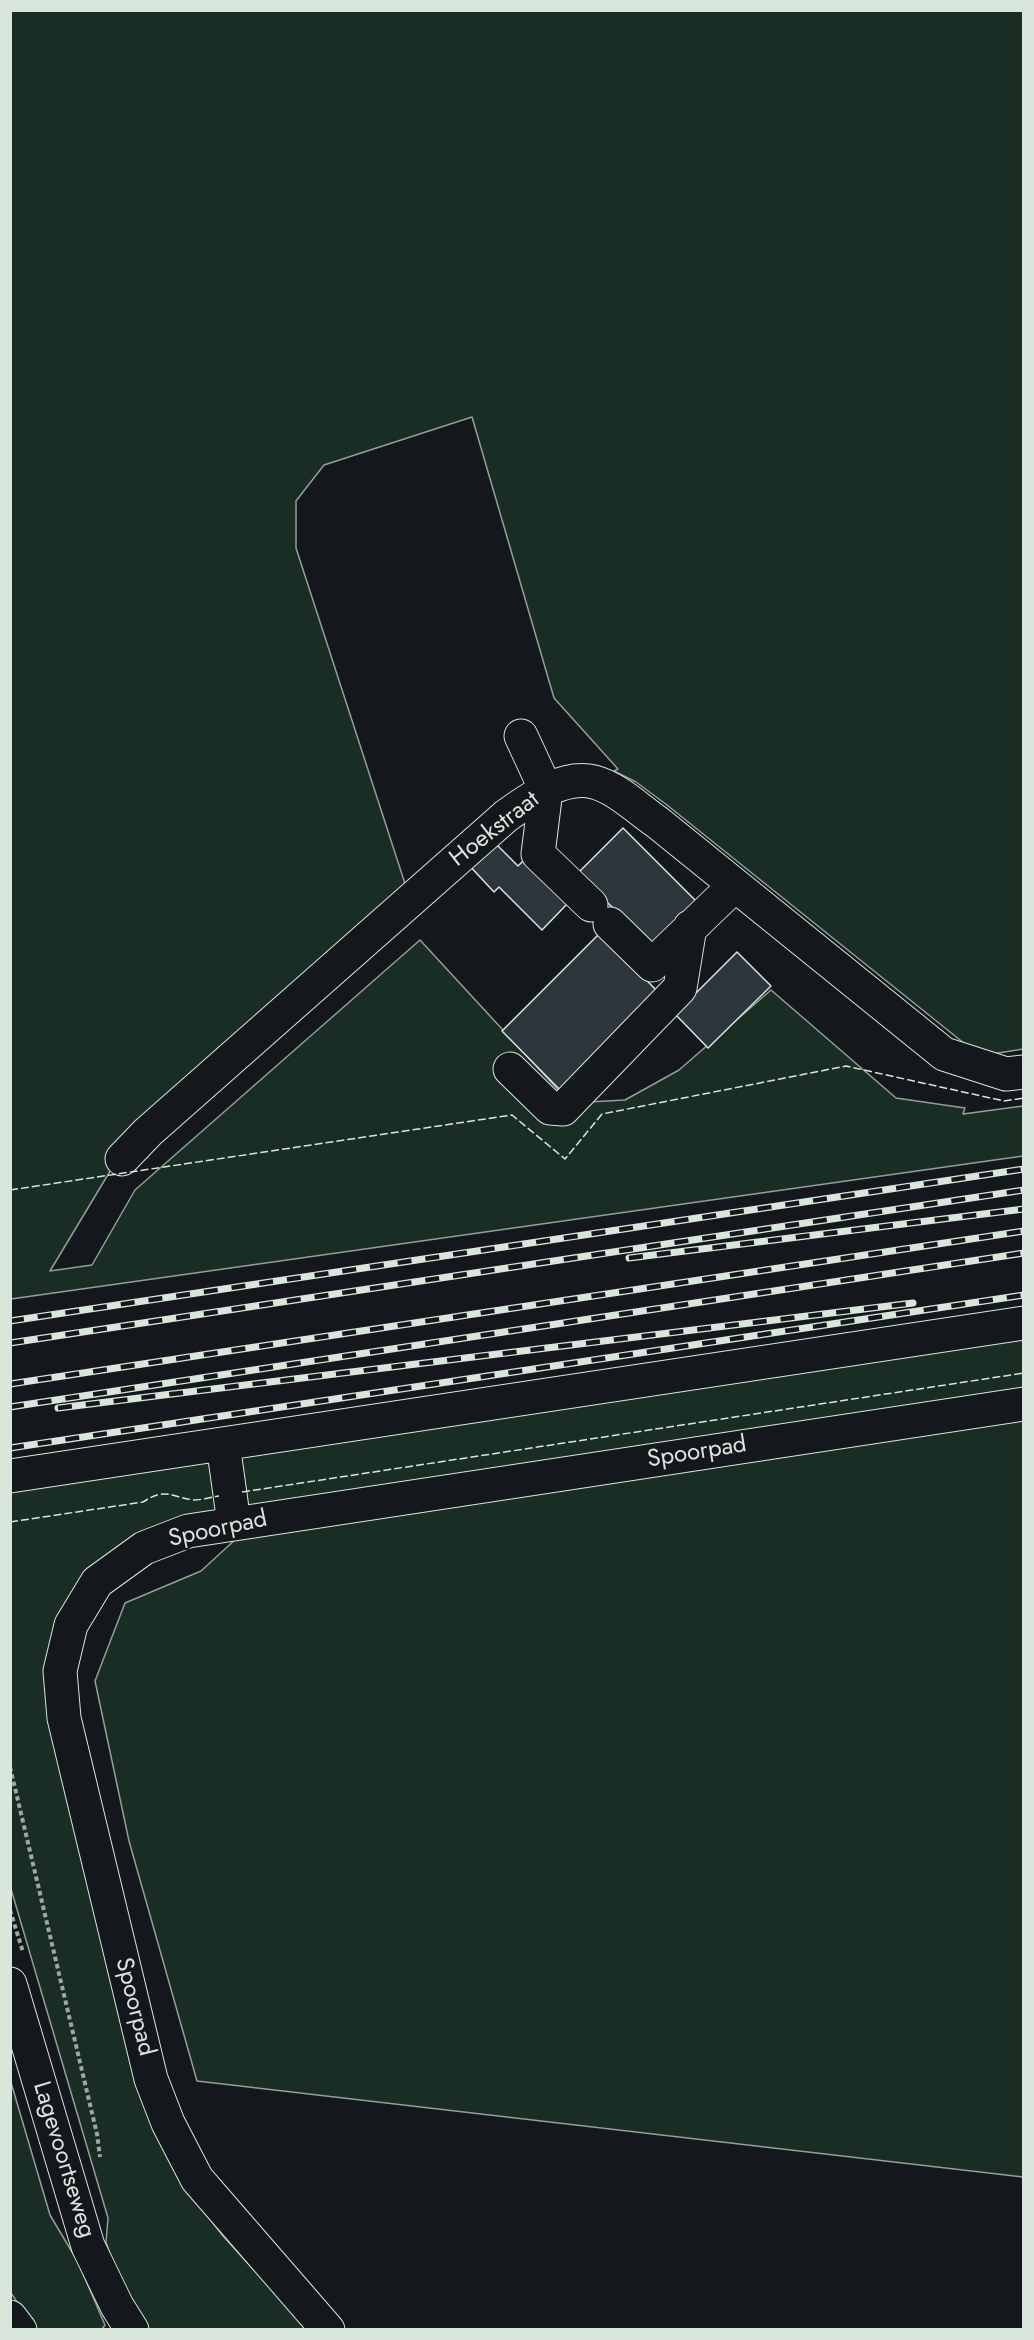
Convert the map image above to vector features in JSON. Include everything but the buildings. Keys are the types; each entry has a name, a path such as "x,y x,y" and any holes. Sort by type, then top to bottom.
{"street":[{"path":"521,736 546,790 538,854 652,965 734,886"},
{"name":"Hoekstraat","path":"122,1159 148,1132 506,816 546,790 566,783 593,782 610,789 657,822 944,1054 1006,1074 1023,1072"},
{"path":"510,1069 550,1108 563,1109 680,988 690,927"},
{"path":"10,1476 1023,1323"},
{"name":"Spoorpad","path":"328,2330 197,2179 168,2123 151,2079 64,1718 60,1671 71,1625 97,1582 144,1548 188,1531 1023,1404"},
{"path":"223,1444 234,1523"},
{"name":"Lagevoortseweg","path":"10,1984 88,2246 117,2306 132,2330"},
{"path":"10,2317 20,2330"}],"path":[{"path":"10,1767 100,2152 100,2164 95,2170 69,2180"}],"green space":[{"path":"11,11 1023,11 1023,1049 980,1056 667,805 636,782 614,771 618,769 554,698 472,417 324,465 296,501 296,548 409,896 121,1153 50,1271 92,1265 135,1190 420,940 561,1093 588,1102 625,1100 679,1070 771,990 896,1098 965,1108 963,1114 1023,1106 1023,1156 11,1299"},
{"path":"1023,1330 1023,1390 139,1534 48,1668 184,2185 223,2236 308,2329 145,2329 115,2269 106,2242 108,2218 11,1889 11,1484"},
{"path":"1023,1419 1023,2177 197,2081 129,1841 95,1681 125,1603 201,1571 237,1538"},
{"path":"10,2079 50,2215 78,2262 105,2325 102,2329 35,2329 11,2293"}],"railway":[{"path":"10,1321 1024,1169"},
{"path":"10,1343 1024,1190"},
{"path":"629,1258 1024,1209"},
{"path":"10,1384 1024,1231"},
{"path":"10,1407 1024,1253"},
{"path":"10,1448 1024,1295"},
{"path":"58,1408 913,1303"}],"fence":[{"path":"10,1190 512,1115 565,1159 602,1114 846,1066 1004,1101 1024,1098"},
{"path":"242,1492 1024,1373"},
{"path":"10,1522 143,1502 163,1494 194,1500 219,1496"}]}
